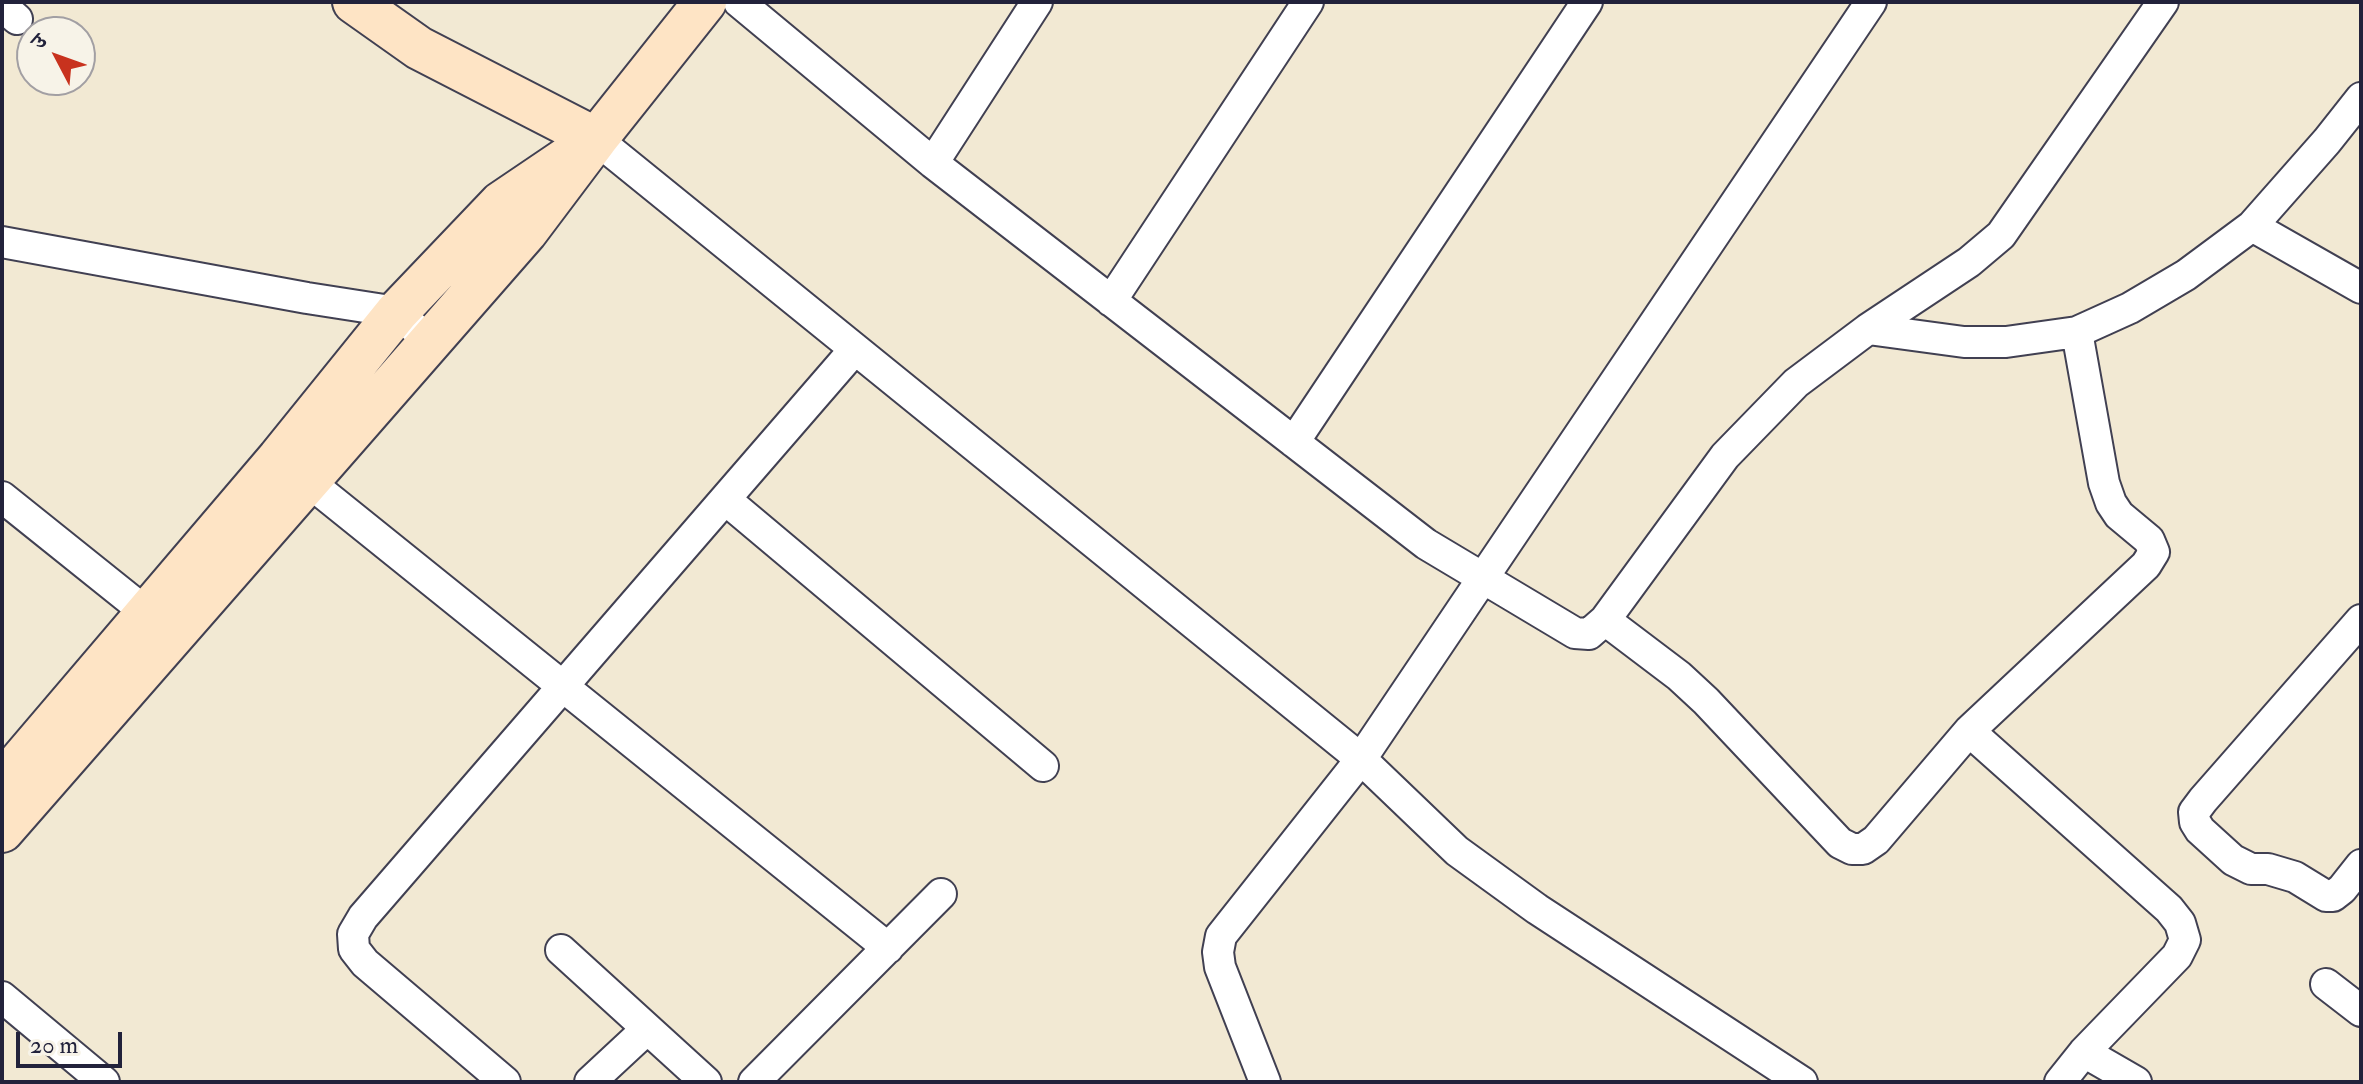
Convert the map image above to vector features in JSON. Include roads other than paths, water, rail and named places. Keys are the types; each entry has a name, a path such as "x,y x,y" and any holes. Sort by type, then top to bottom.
{"street":[{"path":"354,2 419,48 596,139 1361,759 1457,851 1493,879 1802,1082"},
{"path":"2,831 160,623 293,469 430,342 526,232 705,2"},
{"path":"739,2 933,163 1426,544 1575,633 1589,634 1605,620 1725,456 1796,383 1868,329 1969,262 2001,235 2163,2"},
{"path":"933,163 1037,2"},
{"path":"1111,301 1308,2"},
{"path":"1294,442 1587,2"},
{"path":"1265,1082 1220,967 1218,952 1221,936 1361,759 1871,2"},
{"path":"1868,329 1964,342 2006,342 2077,332 2130,308 2186,275 2252,226 2361,98"},
{"path":"293,469 397,312 501,203 596,139"},
{"path":"2252,226 2361,288"},
{"path":"2,242 397,312 430,342"},
{"path":"1605,620 1679,676 1706,701 1840,843 1852,849 1863,849 1876,840 1969,731 2146,565 2154,552 2149,540 2119,515 2111,503 2104,483 2077,332"},
{"path":"505,1082 365,963 354,949 353,934 363,917 855,349"},
{"path":"293,469 888,948"},
{"path":"2,497 160,623"},
{"path":"726,500 1043,766"},
{"path":"2361,620 2194,812 2200,830 2233,860 2251,869 2268,869 2295,877 2326,896 2333,896 2342,889 2361,865"},
{"path":"2,783 160,623"},
{"path":"1969,731 2169,909 2180,923 2185,940 2177,956 2084,1052 2060,1082"},
{"path":"754,1082 941,894"},
{"path":"561,950 706,1082"},
{"path":"2326,984 2361,1011"},
{"path":"2,997 104,1082"},
{"path":"590,1082 647,1029"},
{"path":"2084,1052 2136,1082"}]}
